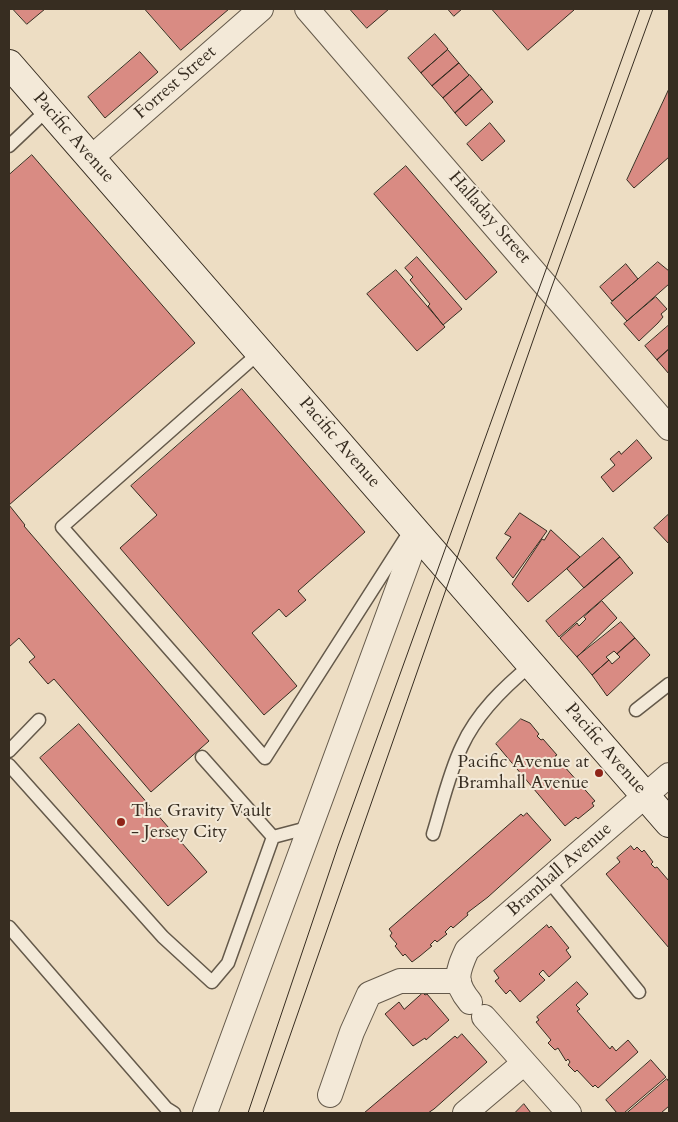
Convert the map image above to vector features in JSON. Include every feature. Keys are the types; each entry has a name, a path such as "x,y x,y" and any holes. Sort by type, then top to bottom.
{"street":[{"name":"Forrest Street","path":"91,158 261,9"},
{"name":"Halladay Street","path":"307,9 669,428"},
{"name":"Pacific Avenue","path":"9,64 669,823"},
{"path":"205,1113 311,827 415,531"},
{"name":"Bramhall Avenue","path":"458,976 467,950 669,775"},
{"path":"330,1095 352,1032 369,994 400,981 458,976 461,991 569,1113"},
{"path":"465,1113 524,1063"}],"lane":[{"path":"9,146 48,109"},
{"path":"260,352 62,527 265,758 415,531"},
{"path":"433,834 462,746 486,707 511,681 532,664"},
{"path":"636,710 669,684"},
{"path":"9,751 39,720"},
{"path":"202,757 273,837"},
{"path":"9,765 163,938 212,982 228,963 273,837"},
{"path":"273,837 311,827"},
{"path":"548,880 639,992"},
{"path":"9,927 166,1108 174,1113"}],"building":[{"path":"13,9 45,9 27,24"},
{"path":"145,9 229,9 181,50"},
{"path":"350,9 389,9 367,28"},
{"path":"448,9 462,9 454,16"},
{"path":"492,9 573,9 574,10 528,50"},
{"path":"435,34 448,49 421,73 408,58"},
{"path":"448,50 459,63 432,86 421,73"},
{"path":"140,52 158,72 105,118 88,97"},
{"path":"459,63 469,75 443,98 432,86"},
{"path":"470,75 482,89 455,113 443,98"},
{"path":"482,89 493,102 466,126 455,113"},
{"path":"669,89 669,157 634,188 627,180"},
{"path":"490,123 505,141 482,161 467,144"},
{"path":"32,155 195,343 9,505 9,175"},
{"path":"406,166 497,272 466,300 374,194"},
{"path":"417,257 462,309 443,325 428,306 430,304 410,280 413,277 405,268"},
{"path":"658,262 669,271 669,284 627,321 611,303"},
{"path":"626,264 638,279 612,301 600,287"},
{"path":"396,270 445,327 417,351 367,294"},
{"path":"656,297 667,309 661,314 663,317 658,323 639,341 624,324"},
{"path":"669,325 669,349 657,360 645,346"},
{"path":"669,349 669,374 657,360"},
{"path":"242,389 365,532 298,591 306,600 286,617 279,609 252,633 297,686 264,715 120,548 157,515 131,486"},
{"path":"637,440 652,458 613,492 601,477 615,465 610,459 619,451 621,454"},
{"path":"9,505 24,526 209,741 151,792 54,679 48,684 29,662 35,657 19,638 9,647"},
{"path":"520,513 547,531 513,578 496,558 511,537 505,534"},
{"path":"669,514 669,544 654,528"},
{"path":"551,530 580,557 528,602 512,584 542,539 544,540"},
{"path":"603,538 620,557 584,588 567,569"},
{"path":"620,557 633,573 559,637 546,621"},
{"path":"602,601 617,618 577,657 560,638 577,623 579,626 586,619 584,617"},
{"path":"621,622 635,638 617,654 614,651 606,657 609,660 592,675 577,657"},
{"path":"635,638 650,655 607,696 592,675 609,660 612,664 620,657 617,654"},
{"path":"521,719 530,723 539,734 537,736 541,740 543,739 557,755 555,756 595,801 592,803 594,806 578,819 576,817 565,826 496,744"},
{"path":"79,724 207,872 168,906 40,758"},
{"path":"527,813 551,840 488,897 467,913 468,915 453,928 451,926 445,932 447,934 437,942 435,940 430,945 432,946 420,956 412,962 405,954 403,956 395,946 397,944 390,936 392,933 389,929 521,814 523,816"},
{"path":"631,846 634,850 637,847 642,852 644,850 653,862 651,864 655,868 657,867 669,881 669,948 606,874 620,862 617,858"},
{"path":"547,925 549,928 551,926 569,948 566,950 571,957 549,977 543,970 539,974 545,980 520,1002 510,990 506,994 495,981 499,978 494,971"},
{"path":"577,982 588,994 576,1005 580,1009 577,1011 610,1049 612,1046 616,1051 628,1040 638,1052 598,1088 595,1085 593,1087 577,1070 575,1072 568,1065 570,1062 568,1059 566,1061 558,1048 555,1050 548,1043 551,1040 536,1022 539,1020 537,1017"},
{"path":"423,993 427,994 449,1020 426,1040 425,1038 413,1046 385,1014 399,1002 404,1009"},
{"path":"462,1034 487,1062 434,1109 428,1113 364,1113 455,1036 457,1038"},
{"path":"651,1060 666,1077 624,1113 617,1113 606,1100"},
{"path":"667,1079 669,1082 669,1106 661,1113 627,1113"},
{"path":"524,1104 531,1113 515,1113"}],"tram line":[{"path":"248,1113 338,846 640,9"},
{"path":"263,1113 551,289 653,9"}],"place":[{"name":"Pacific Avenue at Bramhall Avenue","path":"599,773"},
{"name":"The Gravity Vault - Jersey City","path":"121,822"}]}
